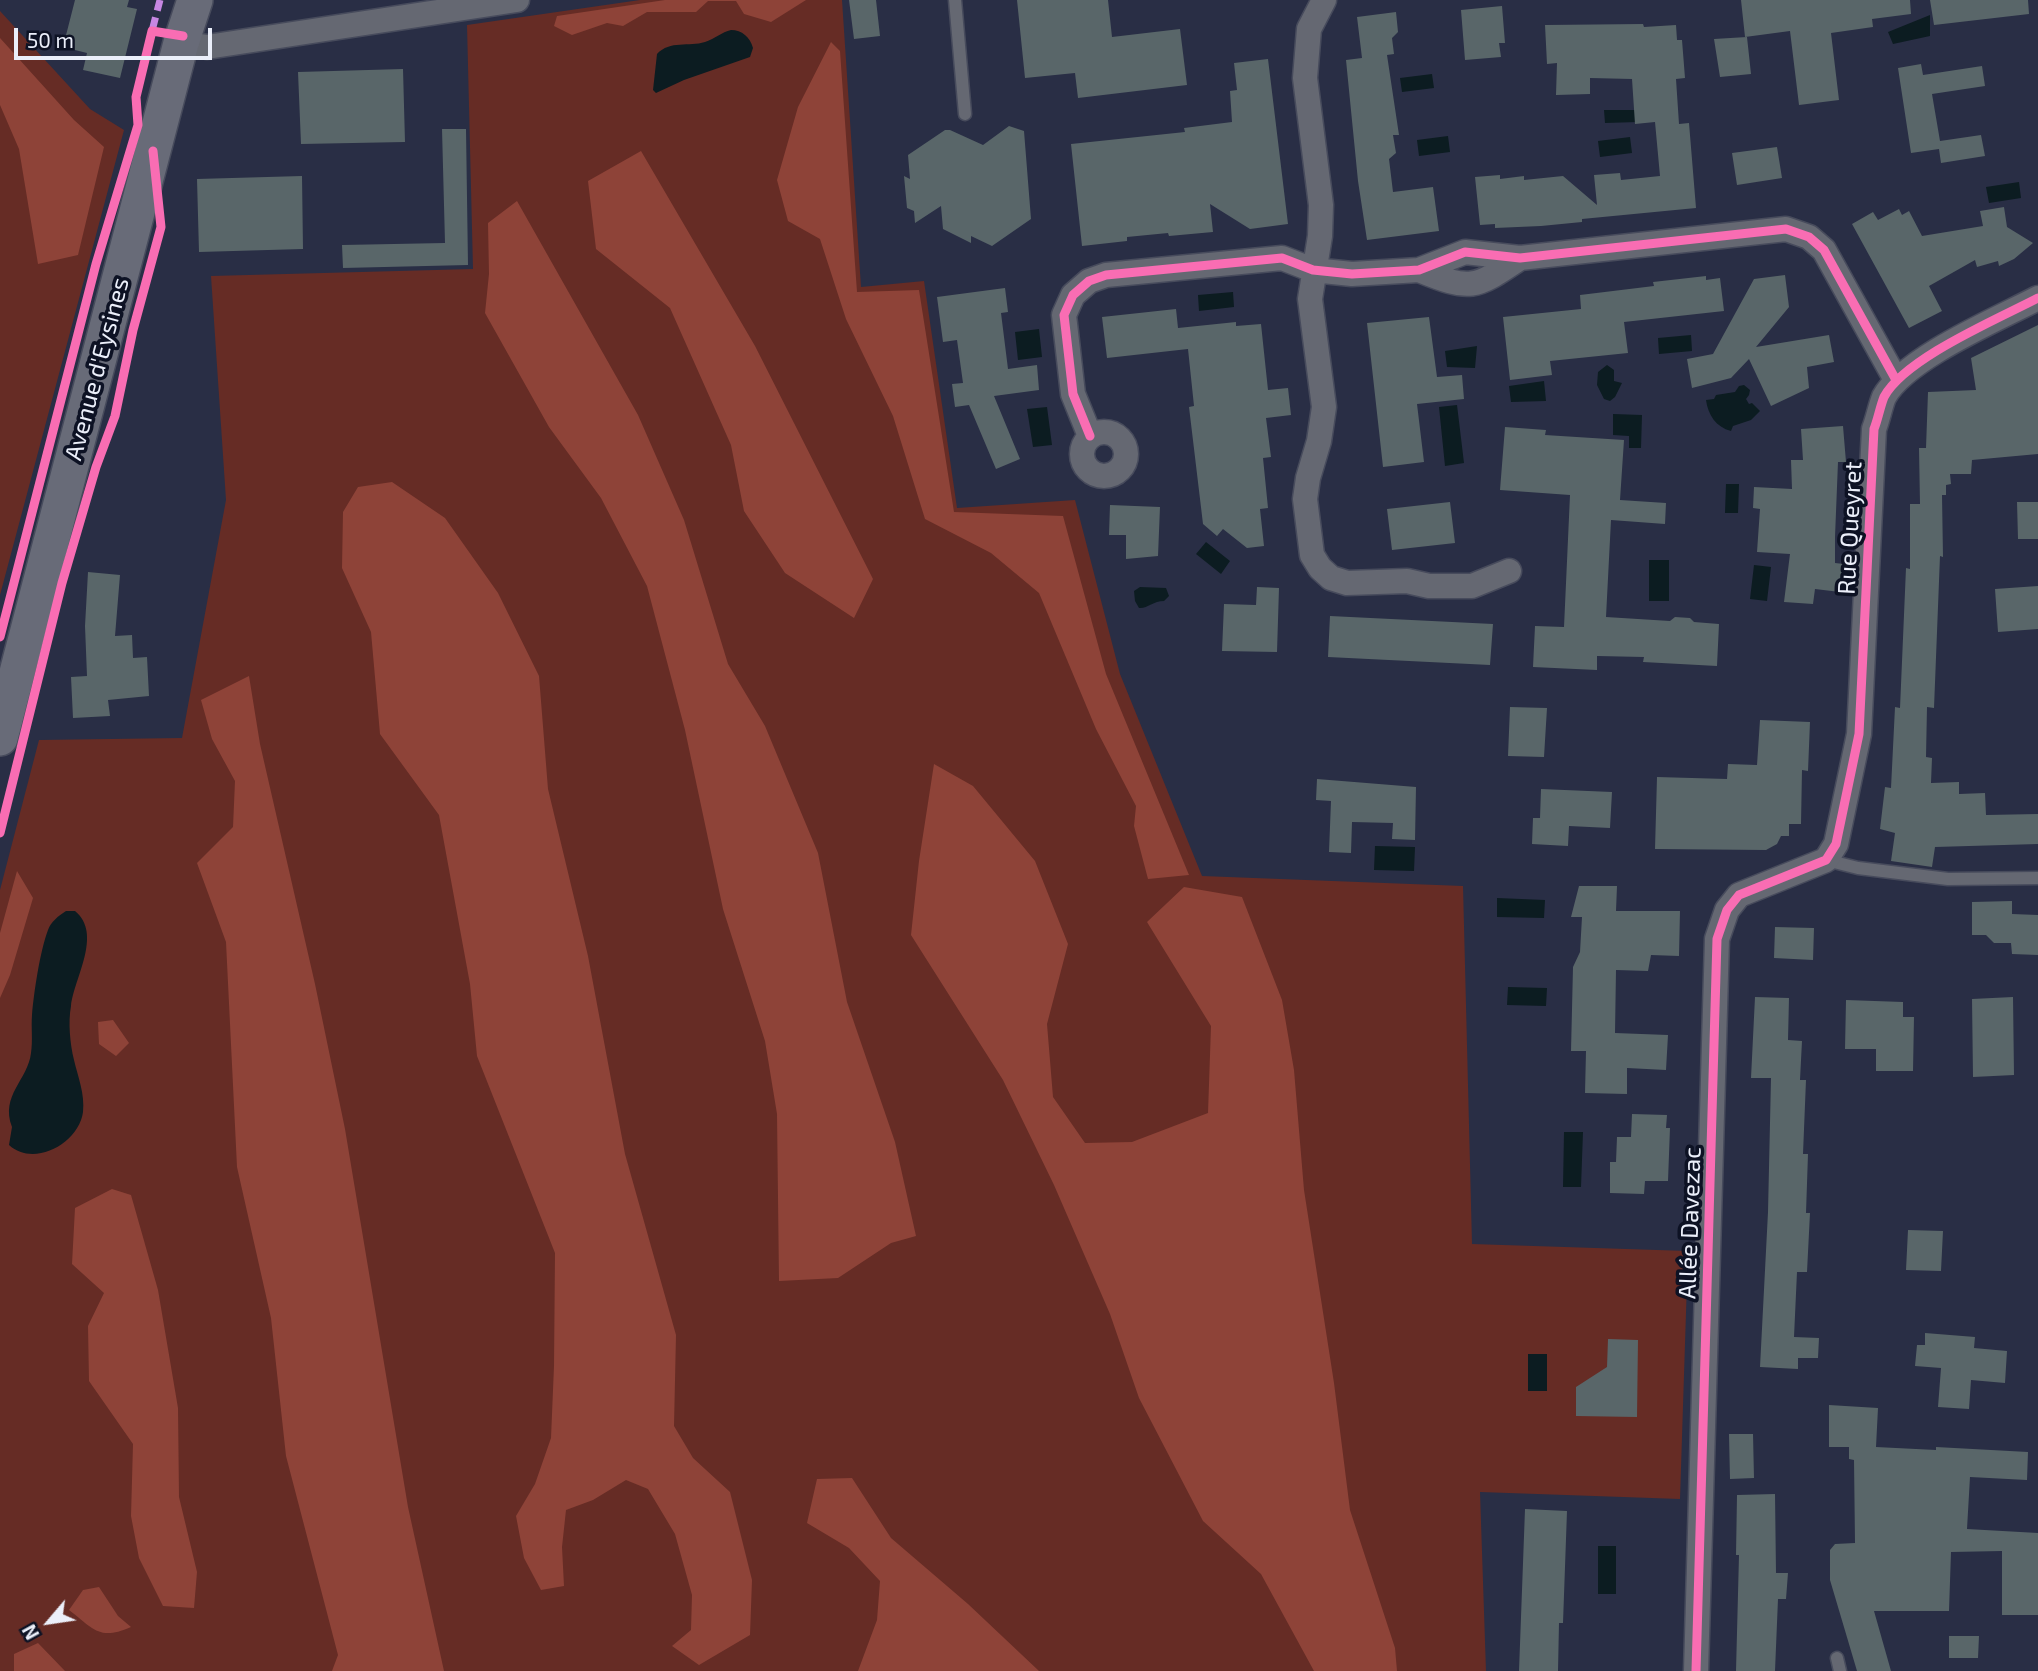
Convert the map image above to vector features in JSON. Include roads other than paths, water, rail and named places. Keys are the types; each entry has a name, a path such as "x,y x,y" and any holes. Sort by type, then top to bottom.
{"street":[{"name":"Avenue d'Eysines","path":"0,738 181,43 195,0"},
{"path":"181,43 207,47 517,0"},
{"path":"1324,0 1309,29 1305,78 1321,205 1320,236 1310,299 1324,407 1305,499 1312,555 1320,568 1332,578 1347,583 1407,581 1429,586 1472,586 1508,571"},
{"path":"1090,436 1073,394 1064,315 1073,295 1088,281 1105,275 1282,258 1313,270 1352,274 1419,270 1465,252 1520,258 1786,229 1809,237 1824,250 1896,380"},
{"path":"1419,270 1453,284 1469,286 1487,281 1520,258"},
{"name":"Rue Queyret","path":"1831,853 1859,734 1874,429 1884,398 1896,380 1917,362 2038,298"},
{"name":"Allée Davezac","path":"1696,1671 1717,939 1727,910 1739,895 1831,853"}],"lane":[{"path":"955,0 965,114"},
{"path":"1831,853 1858,868 1948,879 2038,878"},
{"path":"1837,1658 1840,1671"}]}
